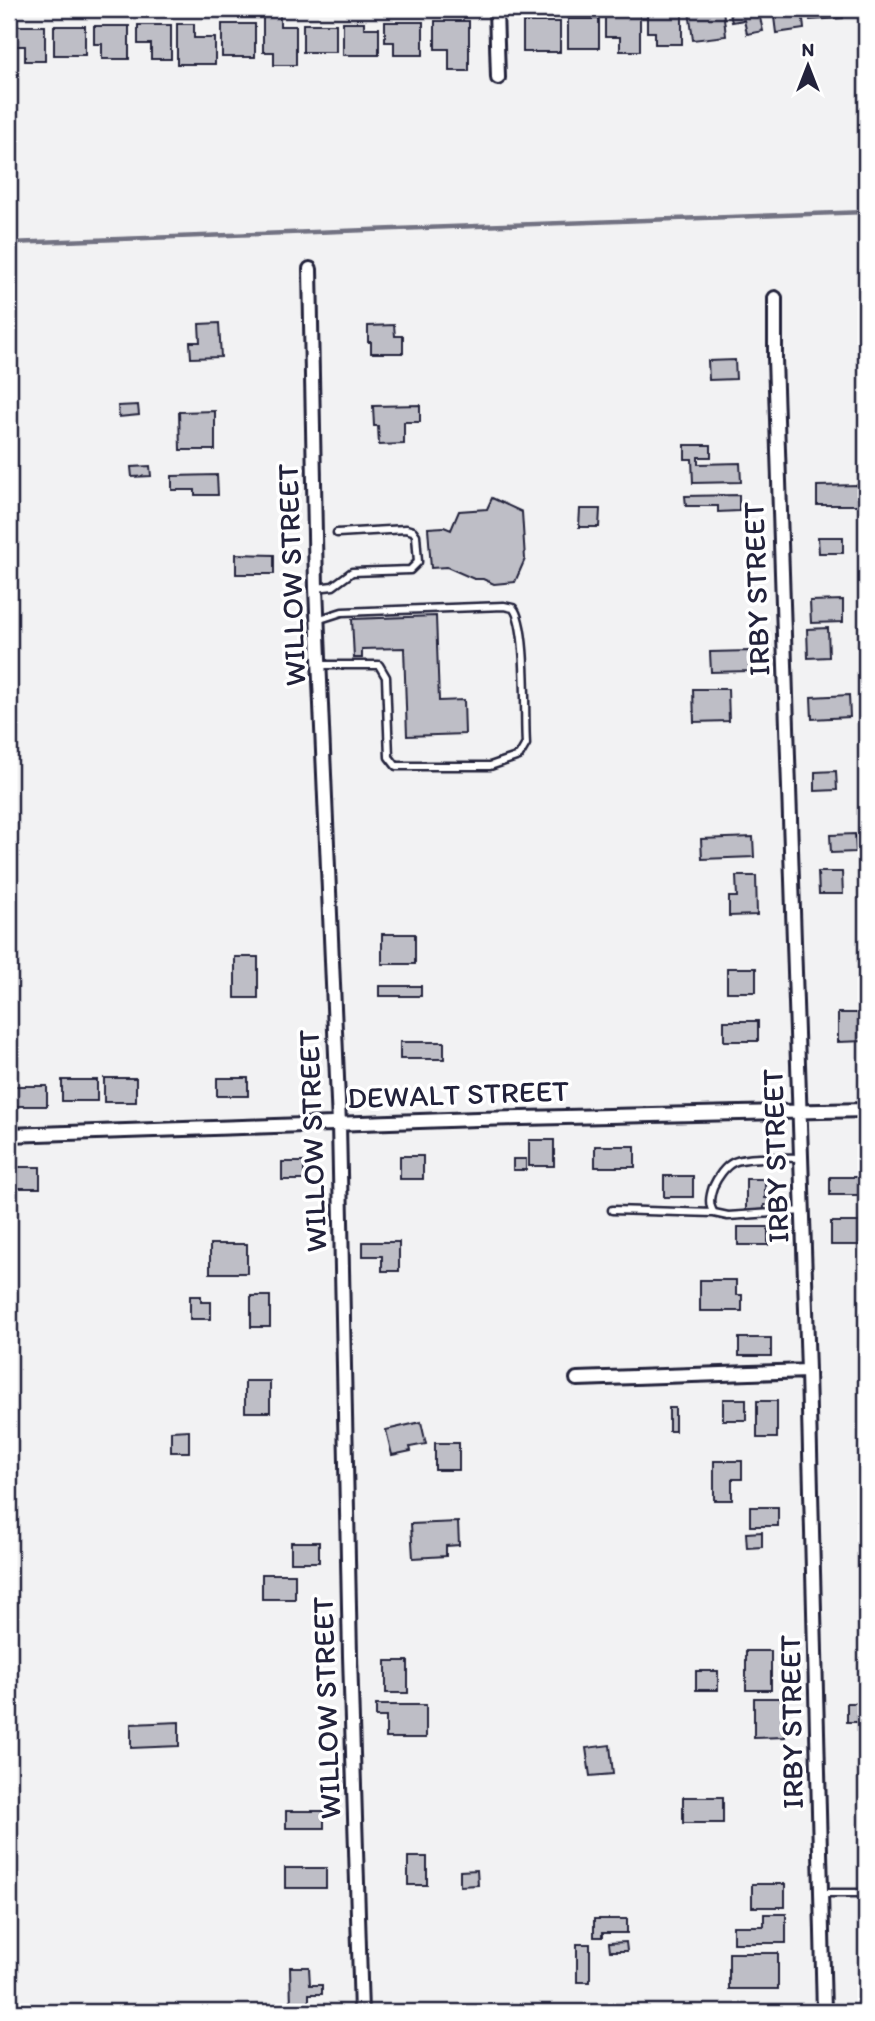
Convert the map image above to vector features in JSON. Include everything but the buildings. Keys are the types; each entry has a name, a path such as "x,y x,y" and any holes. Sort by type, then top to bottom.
{"street":[{"path":"496,9 498,78"},
{"name":"WILLOW STREET","path":"310,269 317,620 339,1124 349,1642 361,2012"},
{"name":"IRBY STREET","path":"775,298 808,1371 824,2012"},
{"name":"DEWALT STREET","path":"9,1135 698,1113 866,1111"},
{"path":"577,1379 808,1371"}],"lane":[{"path":"316,588 334,586 352,572 410,570 418,562 416,535 413,531 406,529 337,533"},
{"path":"317,620 342,612 513,607 518,614 522,648 526,744 519,756 490,766 396,766 389,757 386,677 383,670 379,665 319,665"},
{"path":"714,1213 710,1199 712,1191 723,1171 734,1162 801,1158"},
{"path":"612,1210 714,1213 728,1216 803,1211"},
{"path":"821,1893 866,1893"}],"waterway":[{"path":"9,243 866,212"}]}
